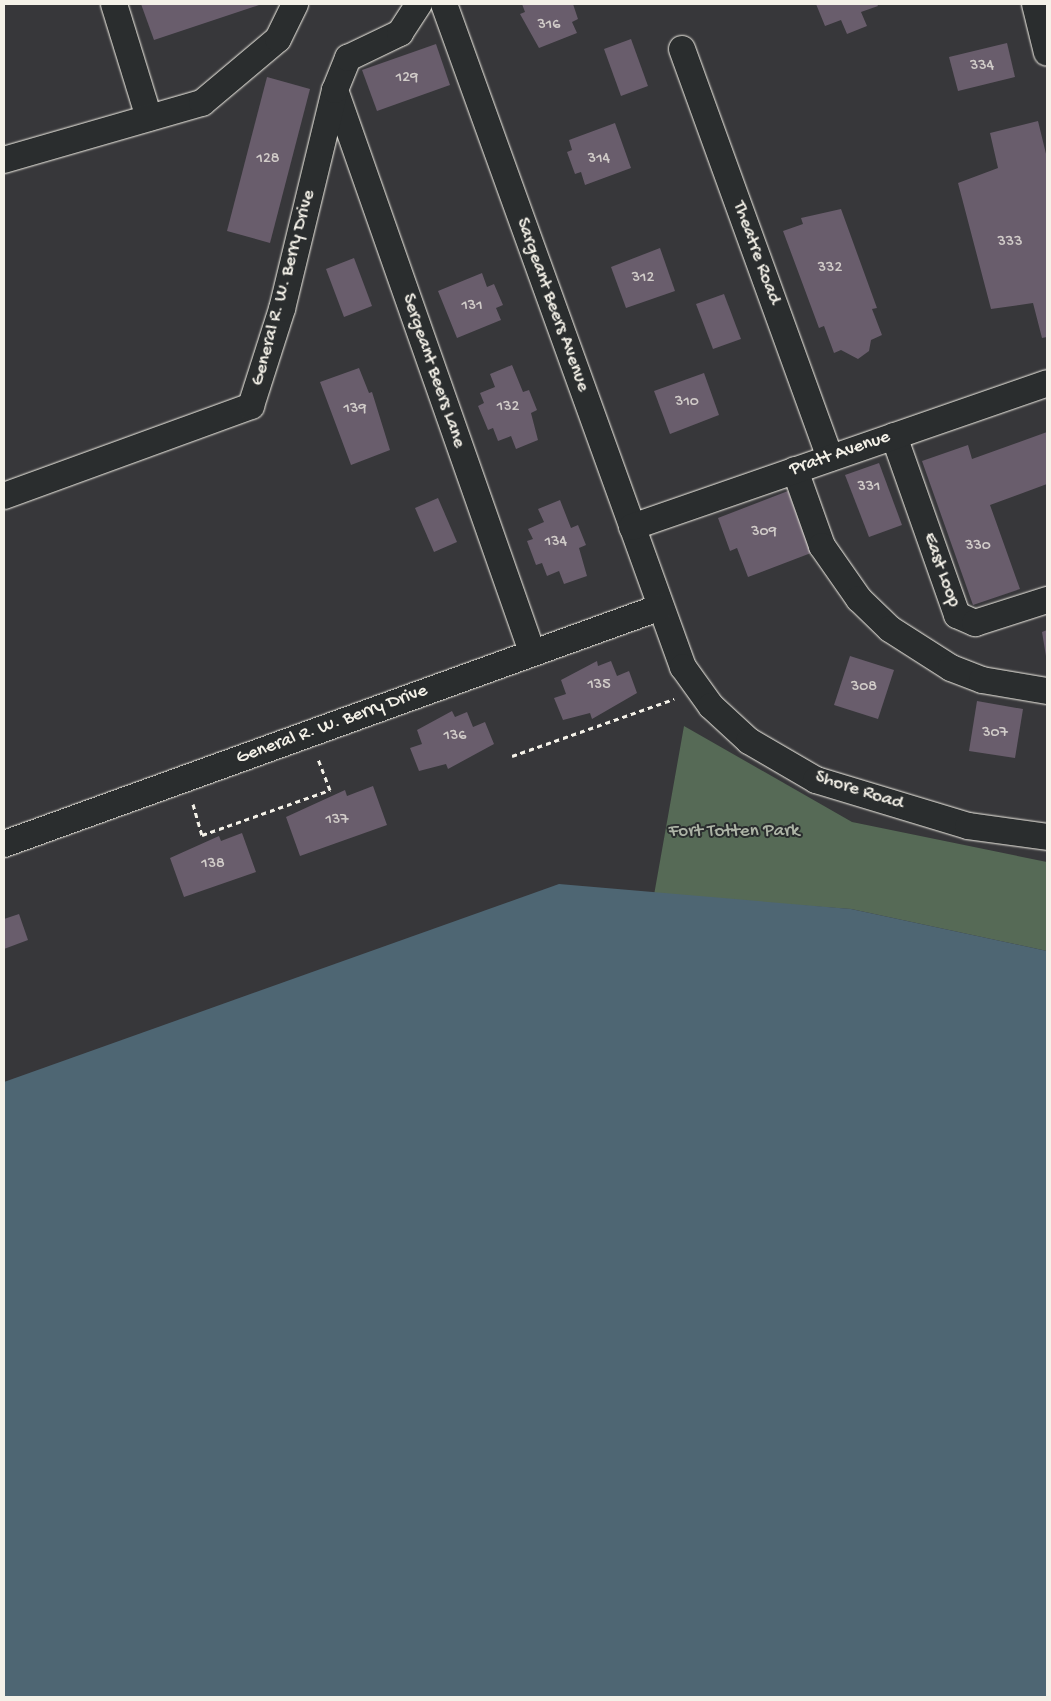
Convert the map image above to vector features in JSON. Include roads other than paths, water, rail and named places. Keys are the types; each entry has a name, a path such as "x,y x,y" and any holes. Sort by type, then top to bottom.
{"street":[{"path":"114,4 149,118"},
{"path":"4,160 202,102 278,39 295,4"},
{"path":"335,90 348,58 400,33 418,4"},
{"name":"Sargeant Beers Avenue","path":"444,4 662,607"},
{"path":"1035,4 1047,52"},
{"name":"Theatre Road","path":"682,49 830,458"},
{"name":"General R. W. Berry Drive","path":"4,496 251,406 282,308 335,90"},
{"name":"Sergeant Beers Lane","path":"335,90 532,652"},
{"name":"Pratt Avenue","path":"632,526 1047,383"},
{"name":"East Loop","path":"894,436 957,615 975,623 1047,600"},
{"path":"795,470 822,546 859,599 890,629 959,671 1023,690 1047,691"},
{"name":"General R. W. Berry Drive","path":"4,844 532,652 662,607"},
{"name":"Shore Road","path":"662,607 683,667 711,706 750,741 816,780 968,826 1047,837"}],"water":[{"path":"559,884 851,909 1047,951 1047,1697 4,1697 4,1082"}],"park label":[{"name":"Fort Totten Park","path":"734,832"}]}
